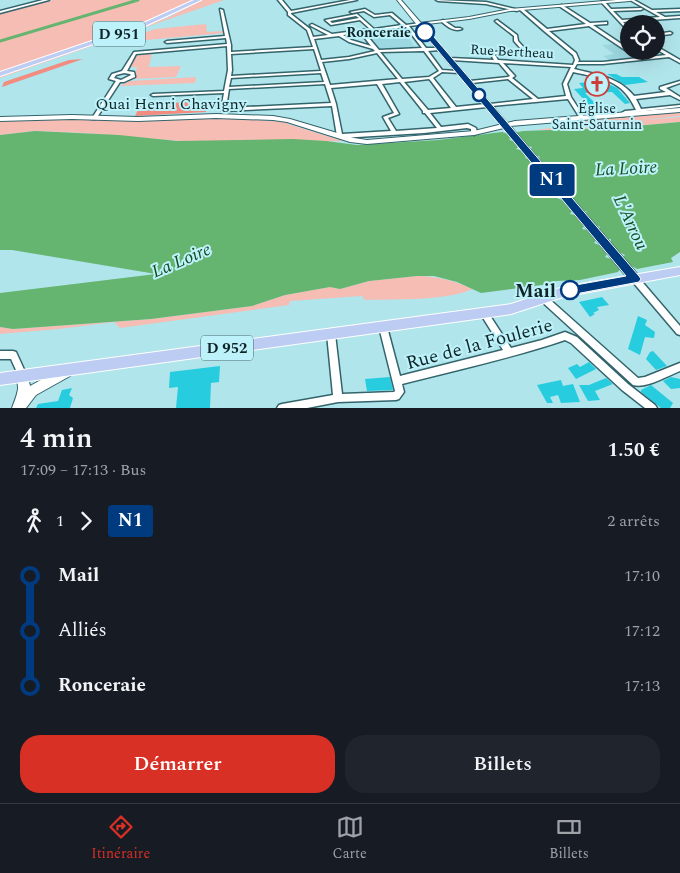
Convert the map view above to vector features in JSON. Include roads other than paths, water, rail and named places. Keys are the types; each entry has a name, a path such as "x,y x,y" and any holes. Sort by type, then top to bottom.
{"main road":[{"name":"D 951","path":"0,74 142,26 198,0"},
{"path":"399,0 420,24"},
{"name":"Quai Henri Chavigny","path":"0,119 138,119 216,116 273,118 288,120 367,142 474,133 515,123 680,110"},
{"path":"505,125 631,275"},
{"name":"D 952","path":"0,380 484,313 521,306 563,292 631,275 680,272"},
{"path":"18,408 39,386 70,370"},
{"path":"18,408 24,391 23,376"}],"street":[{"path":"0,12 47,0"},
{"path":"280,0 290,12 289,14 309,30 334,104 340,136 471,126 475,131 474,133"},
{"path":"290,12 354,0"},
{"path":"438,0 487,2 519,10 574,53 577,58 566,80 569,97 582,117"},
{"path":"558,0 568,6"},
{"path":"312,38 519,10 604,1 631,0 659,15"},
{"path":"604,1 620,21"},
{"path":"561,6 620,45"},
{"path":"611,10 640,9"},
{"path":"221,10 229,45 229,77 223,111 334,104"},
{"path":"331,15 366,10 374,16 392,15 406,26 441,71"},
{"path":"666,10 679,17"},
{"path":"652,11 680,10"},
{"path":"361,19 331,24 327,20 357,15 373,30"},
{"path":"665,18 679,17"},
{"path":"665,19 670,22"},
{"path":"444,21 454,29 460,29"},
{"path":"468,82 513,76 493,55 495,53 525,51 516,39 516,36 497,21"},
{"path":"545,30 606,23"},
{"path":"420,24 505,125"},
{"path":"312,25 332,36"},
{"path":"362,32 440,129"},
{"path":"665,34 670,33"},
{"path":"340,35 350,41 376,50"},
{"path":"167,42 227,37"},
{"path":"124,72 135,54 229,45"},
{"path":"229,53 315,48"},
{"path":"319,61 349,58 376,50 440,49"},
{"path":"665,53 680,62"},
{"path":"665,56 670,56"},
{"name":"Rue Bertheau","path":"449,59 574,66"},
{"path":"574,66 631,60"},
{"path":"574,66 611,79 623,87 633,98 640,112 680,106"},
{"path":"153,95 378,83 430,78 441,71 460,72"},
{"path":"229,77 322,72"},
{"path":"117,73 132,74 128,80 118,82 111,78 117,73"},
{"path":"430,78 454,108"},
{"path":"509,78 537,100"},
{"path":"94,118 118,82"},
{"path":"680,82 662,88 680,99"},
{"path":"378,83 398,114 385,117 395,133"},
{"path":"633,98 672,93"},
{"path":"425,112 569,97"},
{"path":"631,275 680,332"},
{"path":"544,298 636,382 645,381 680,368"},
{"path":"484,313 509,353"},
{"path":"282,408 338,398 394,397 400,392 383,327"},
{"path":"331,334 338,398"},
{"name":"Rue de la Foulerie","path":"398,381 542,344 561,336 568,337 632,393"},
{"path":"0,355 13,355 23,376"},
{"path":"636,382 632,393 652,408"}],"water":[{"path":"680,122 680,252 671,258 673,262 637,269 630,265 619,267 618,272 580,280 556,281 556,283 481,293 457,282 434,276 417,276 369,281 340,289 330,287 285,295 252,306 151,319 13,329 0,327 0,293 156,274 12,250 0,250 0,135 35,131 119,135 177,141 293,139 357,145 438,140 502,132 508,134 523,131 613,128"}],"waterway":[{"path":"0,41 138,0"},
{"path":"605,119 609,122"},
{"path":"612,124 618,129"}],"place":[{"name":"Ronceraie","path":"425,32"},
{"name":"Église Saint-Saturnin","path":"597,84"},
{"name":"Mail","path":"570,290"}],"water label":[{"name":"La Loire","path":"626,168"},
{"name":"L'Arrou","path":"631,222"},
{"name":"La Loire","path":"181,260"}]}
